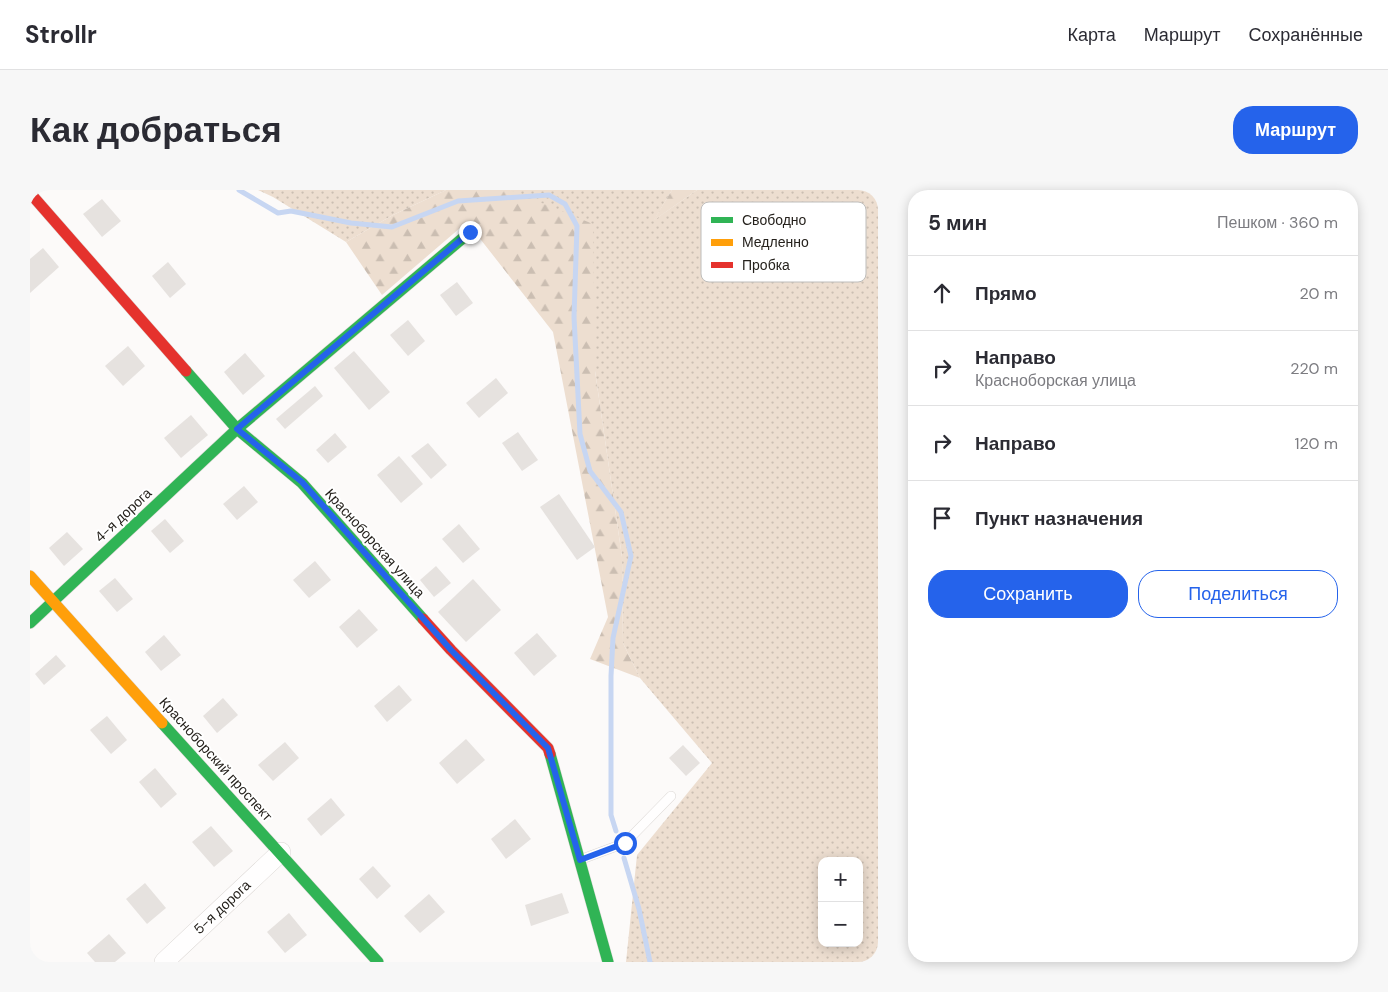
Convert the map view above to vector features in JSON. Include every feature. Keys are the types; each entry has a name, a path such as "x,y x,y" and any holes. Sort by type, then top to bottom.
{"street":[{"name":"Красноборская улица","path":"30,193 237,429 302,482 451,650 548,748 608,962"},
{"name":"4-я дорога","path":"30,623 237,429 470,232"},
{"name":"Красноборский проспект","path":"30,576 378,962"},
{"name":"5-я дорога","path":"164,962 280,852"}],"lane":[{"path":"580,860 625,843 672,796"}],"green space":[{"path":"258,190 446,190 393,215 346,242 273,197"},
{"path":"446,190 510,190 593,224 595,371 622,557 623,643 640,678 590,659 608,617 553,332 467,222 382,295 346,242 393,215"},
{"path":"510,190 672,190 654,220 697,190 878,190 878,962 626,962 637,855 712,763 640,678 623,643 622,557 595,371"},
{"path":"672,190 697,190 653,221"}],"building":[{"path":"102,199 121,221 102,237 83,214"},
{"path":"43,248 59,267 30,293 30,259"},
{"path":"168,262 186,284 170,298 152,276"},
{"path":"457,282 473,303 456,316 440,295"},
{"path":"408,320 425,341 408,356 390,335"},
{"path":"128,346 145,366 123,386 105,366"},
{"path":"354,351 390,392 369,410 334,368"},
{"path":"245,353 265,376 243,395 224,372"},
{"path":"496,378 508,393 479,418 466,403"},
{"path":"315,386 323,396 285,429 276,419"},
{"path":"191,415 208,435 181,458 164,438"},
{"path":"518,432 538,460 522,471 502,443"},
{"path":"335,433 347,447 328,463 316,450"},
{"path":"428,443 447,465 431,479 411,456"},
{"path":"399,456 423,484 401,503 377,475"},
{"path":"244,486 258,502 237,520 223,504"},
{"path":"559,494 595,547 577,560 540,507"},
{"path":"165,519 184,541 170,553 151,531"},
{"path":"459,524 480,549 463,563 442,539"},
{"path":"67,532 83,549 64,566 49,548"},
{"path":"315,561 331,580 309,598 293,580"},
{"path":"436,566 451,583 434,597 420,580"},
{"path":"115,578 133,599 117,612 99,591"},
{"path":"473,579 501,610 466,642 438,612"},
{"path":"359,609 378,630 357,648 339,627"},
{"path":"537,633 557,656 534,676 514,653"},
{"path":"164,635 181,655 161,671 145,652"},
{"path":"56,655 66,666 44,685 35,674"},
{"path":"399,685 412,700 387,722 374,706"},
{"path":"223,698 238,715 217,733 203,716"},
{"path":"107,716 127,740 111,754 90,730"},
{"path":"466,739 485,760 457,784 439,763"},
{"path":"285,742 299,758 273,781 258,765"},
{"path":"683,745 700,763 686,776 669,758"},
{"path":"155,768 177,794 161,808 139,782"},
{"path":"331,798 345,815 321,836 307,819"},
{"path":"515,819 531,839 506,859 491,839"},
{"path":"211,826 233,851 214,867 192,842"},
{"path":"373,866 391,886 377,899 359,879"},
{"path":"145,883 166,908 147,924 126,899"},
{"path":"562,893 569,913 531,926 525,905"},
{"path":"429,894 445,912 420,933 404,916"},
{"path":"289,913 307,935 285,953 267,932"},
{"path":"109,934 126,953 115,962 95,962 87,953"}],"waterway":[{"path":"239,190 278,213 291,211 351,223 392,227 458,201 549,195 565,204 577,226 574,317 580,434 590,471 621,512 631,556 613,638 611,676 611,815 616,831"},
{"path":"624,858 639,909 650,962"}],"traffic: fast":[{"path":"30,623 237,429 470,232"},
{"path":"186,371 237,429 302,483 423,619"},
{"path":"162,723 378,962"},
{"path":"550,754 608,962"}],"traffic: slow":[{"path":"30,576 162,723"}],"traffic: jam":[{"path":"30,193 186,371"},
{"path":"423,619 548,748 550,754"}],"route":[{"path":"470,232 237,429 302,482 451,650 548,748 580,860 625,843"}]}
